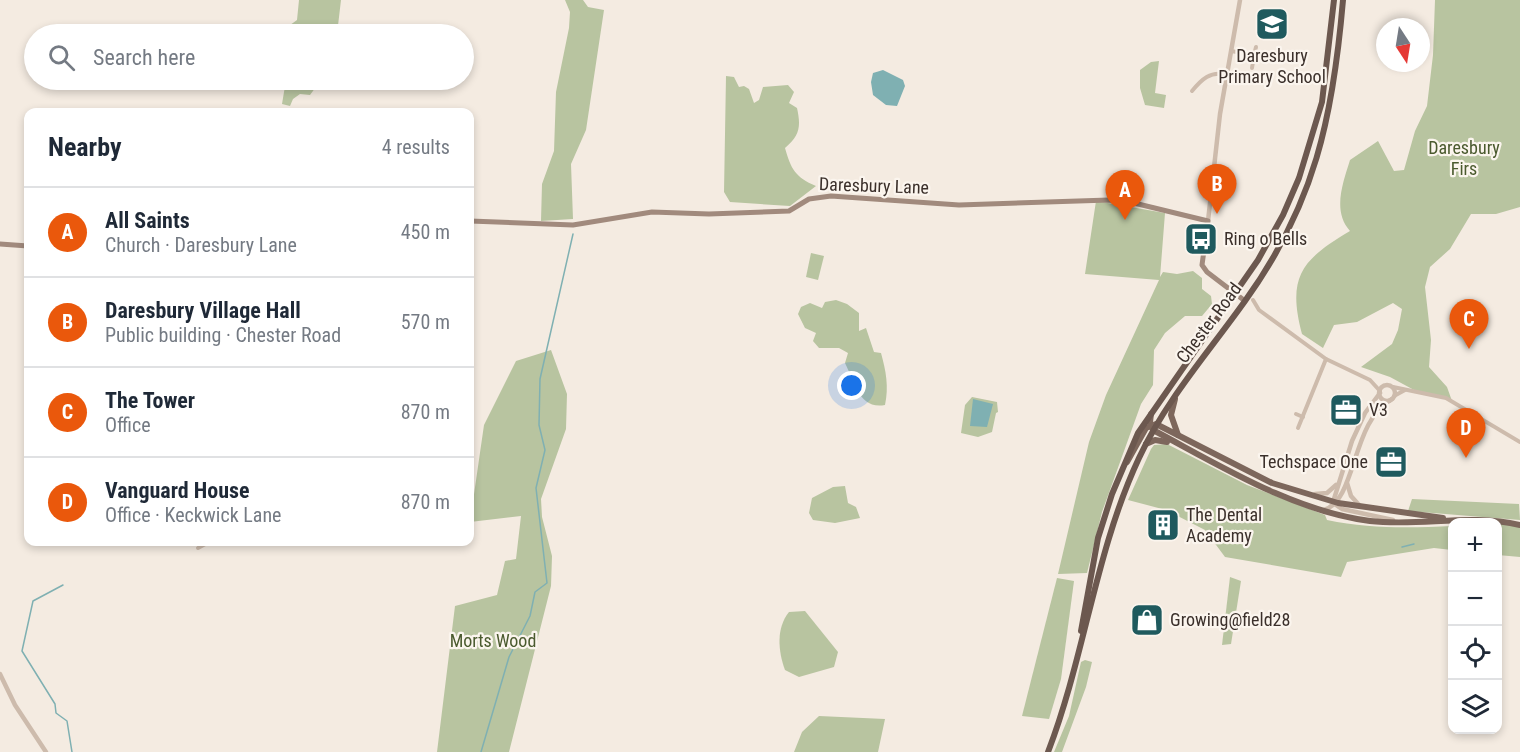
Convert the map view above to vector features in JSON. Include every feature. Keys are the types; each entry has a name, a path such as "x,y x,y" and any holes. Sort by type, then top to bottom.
{"highway":[{"name":"Chester Road","path":"1077,658 1098,538 1112,494 1138,432 1236,294 1283,215 1306,160 1325,86 1334,0"},
{"name":"Chester Road","path":"1048,752 1060,721 1108,536 1153,426 1245,301 1288,232 1316,167 1334,88 1343,0"}],"main road":[{"name":"Daresbury Lane","path":"474,221 573,225 652,212 709,214 789,212 809,199 831,196 959,205 1109,200 1134,203 1208,222"},
{"path":"1208,222 1202,264 1207,272 1245,301"},
{"path":"0,244 24,246"},
{"path":"1178,391 1171,411 1178,435"},
{"path":"1125,465 1153,426 1152,412"},
{"path":"1153,426 1178,435 1257,477 1336,503 1448,519"},
{"path":"1153,426 1180,444 1263,487 1324,510 1357,519 1403,523 1448,519"},
{"path":"1145,445 1158,440 1180,444"},
{"path":"1502,523 1520,525"}],"street":[{"path":"1208,222 1227,75 1240,0"},
{"path":"1252,68 1256,47"},
{"path":"1231,51 1254,55"},
{"path":"1192,91 1205,77 1217,74 1227,75"},
{"path":"1254,300 1259,310 1326,359 1375,385 1381,390 1385,400 1393,398"},
{"path":"1298,428 1326,359"},
{"path":"1393,387 1393,398"},
{"path":"1336,503 1338,482 1365,413 1381,390 1393,387 1446,398 1520,442"},
{"path":"1324,510 1336,503 1372,414 1406,390"},
{"path":"1296,414 1303,417"},
{"path":"1346,480 1353,500 1364,507"},
{"path":"1310,494 1327,493 1338,482"},
{"path":"1336,503 1342,509 1403,523"},
{"path":"198,548 202,546"},
{"path":"0,674 15,705 46,752"}],"green space":[{"path":"299,0 341,0 338,24 292,24 297,20"},
{"path":"565,0 583,0 588,7 604,10 586,130 571,164 573,219 541,221 542,184 554,151 556,92 569,28 570,12"},
{"name":"Daresbury Firs","path":"1435,0 1520,0 1520,207 1496,214 1471,214 1450,249 1430,267 1425,287 1431,340 1429,367 1447,387 1452,401 1414,390 1390,377 1361,367 1392,344 1398,330 1402,309 1393,303 1357,322 1334,325 1323,348 1302,334 1296,298 1302,272 1309,261 1333,241 1350,231 1341,215 1340,206 1342,187 1350,160 1378,141 1394,171 1404,170 1415,131 1427,106 1433,55"},
{"path":"1159,61 1155,93 1166,95 1164,108 1145,105 1140,88 1140,70 1151,62"},
{"path":"726,76 734,77 739,87 744,86 749,89 754,103 759,100 763,87 788,85 794,92 789,103 797,108 799,125 794,139 785,148 795,172 816,186 790,206 730,202 724,192"},
{"path":"284,90 314,90 310,95 300,94 293,99 290,106 282,104"},
{"path":"1096,201 1165,213 1160,277 1163,272 1177,274 1193,271 1202,278 1202,289 1211,296 1212,304 1202,316 1185,316 1165,333 1154,350 1153,385 1141,404 1102,512 1087,573 1058,574 1089,442 1106,395 1159,280 1085,274"},
{"path":"811,253 824,256 818,280 806,277"},
{"path":"836,300 847,304 859,313 859,331 866,328 874,352 881,353 887,392 885,405 876,405 863,399 845,363 848,353 839,348 819,348 813,341 816,333 805,328 798,314 801,307 810,303 822,308 825,302"},
{"name":"Morts Wood","path":"551,350 567,394 566,429 541,499 542,517 552,556 551,586 509,752 437,752 455,606 497,595 505,561 516,559 521,516 474,522 474,494 484,425 516,361"},
{"path":"972,397 997,402 998,412 992,432 978,437 961,433 965,405"},
{"path":"1167,444 1247,485 1325,515 1327,520 1390,527 1448,526 1448,550 1434,548 1347,562 1341,577 1225,557 1205,530 1166,510 1128,500 1154,445"},
{"path":"845,486 848,503 856,507 860,518 835,523 813,520 809,513 812,498 833,487"},
{"path":"1412,499 1519,504 1520,520 1502,518 1408,511"},
{"path":"1502,523 1520,525 1520,557 1502,555"},
{"path":"1230,577 1241,581 1231,644 1222,645"},
{"path":"1057,578 1074,581 1061,679 1049,719 1022,716"},
{"path":"805,611 838,652 834,667 799,677 785,670 780,648 780,632 789,612"},
{"path":"1085,660 1092,662 1086,687 1062,752 1054,752 1069,716 1081,662"},
{"path":"819,716 885,719 878,752 794,752 802,732"}],"water":[{"path":"883,70 903,80 905,86 897,106 886,105 873,95 871,82 873,73"},
{"path":"973,399 993,404 987,427 970,426"}],"waterway":[{"path":"481,752 509,657 530,616 535,592 547,583 536,488 545,450 539,425 540,379 573,234"},
{"path":"1402,547 1414,544"},
{"path":"63,585 33,601 22,651 55,704 56,713 67,721 72,752"}],"place":[{"name":"Daresbury Primary School","path":"1272,24"},
{"name":"Daresbury Village Hall","path":"1217,214"},
{"name":"All Saints","path":"1125,220"},
{"name":"Ring o Bells","path":"1201,239"},
{"name":"The Tower","path":"1469,349"},
{"name":"V3","path":"1346,410"},
{"name":"Vanguard House","path":"1466,458"},
{"name":"Techspace One","path":"1391,462"},
{"name":"The Dental Academy","path":"1163,525"},
{"name":"Growing@field28","path":"1147,620"}]}
